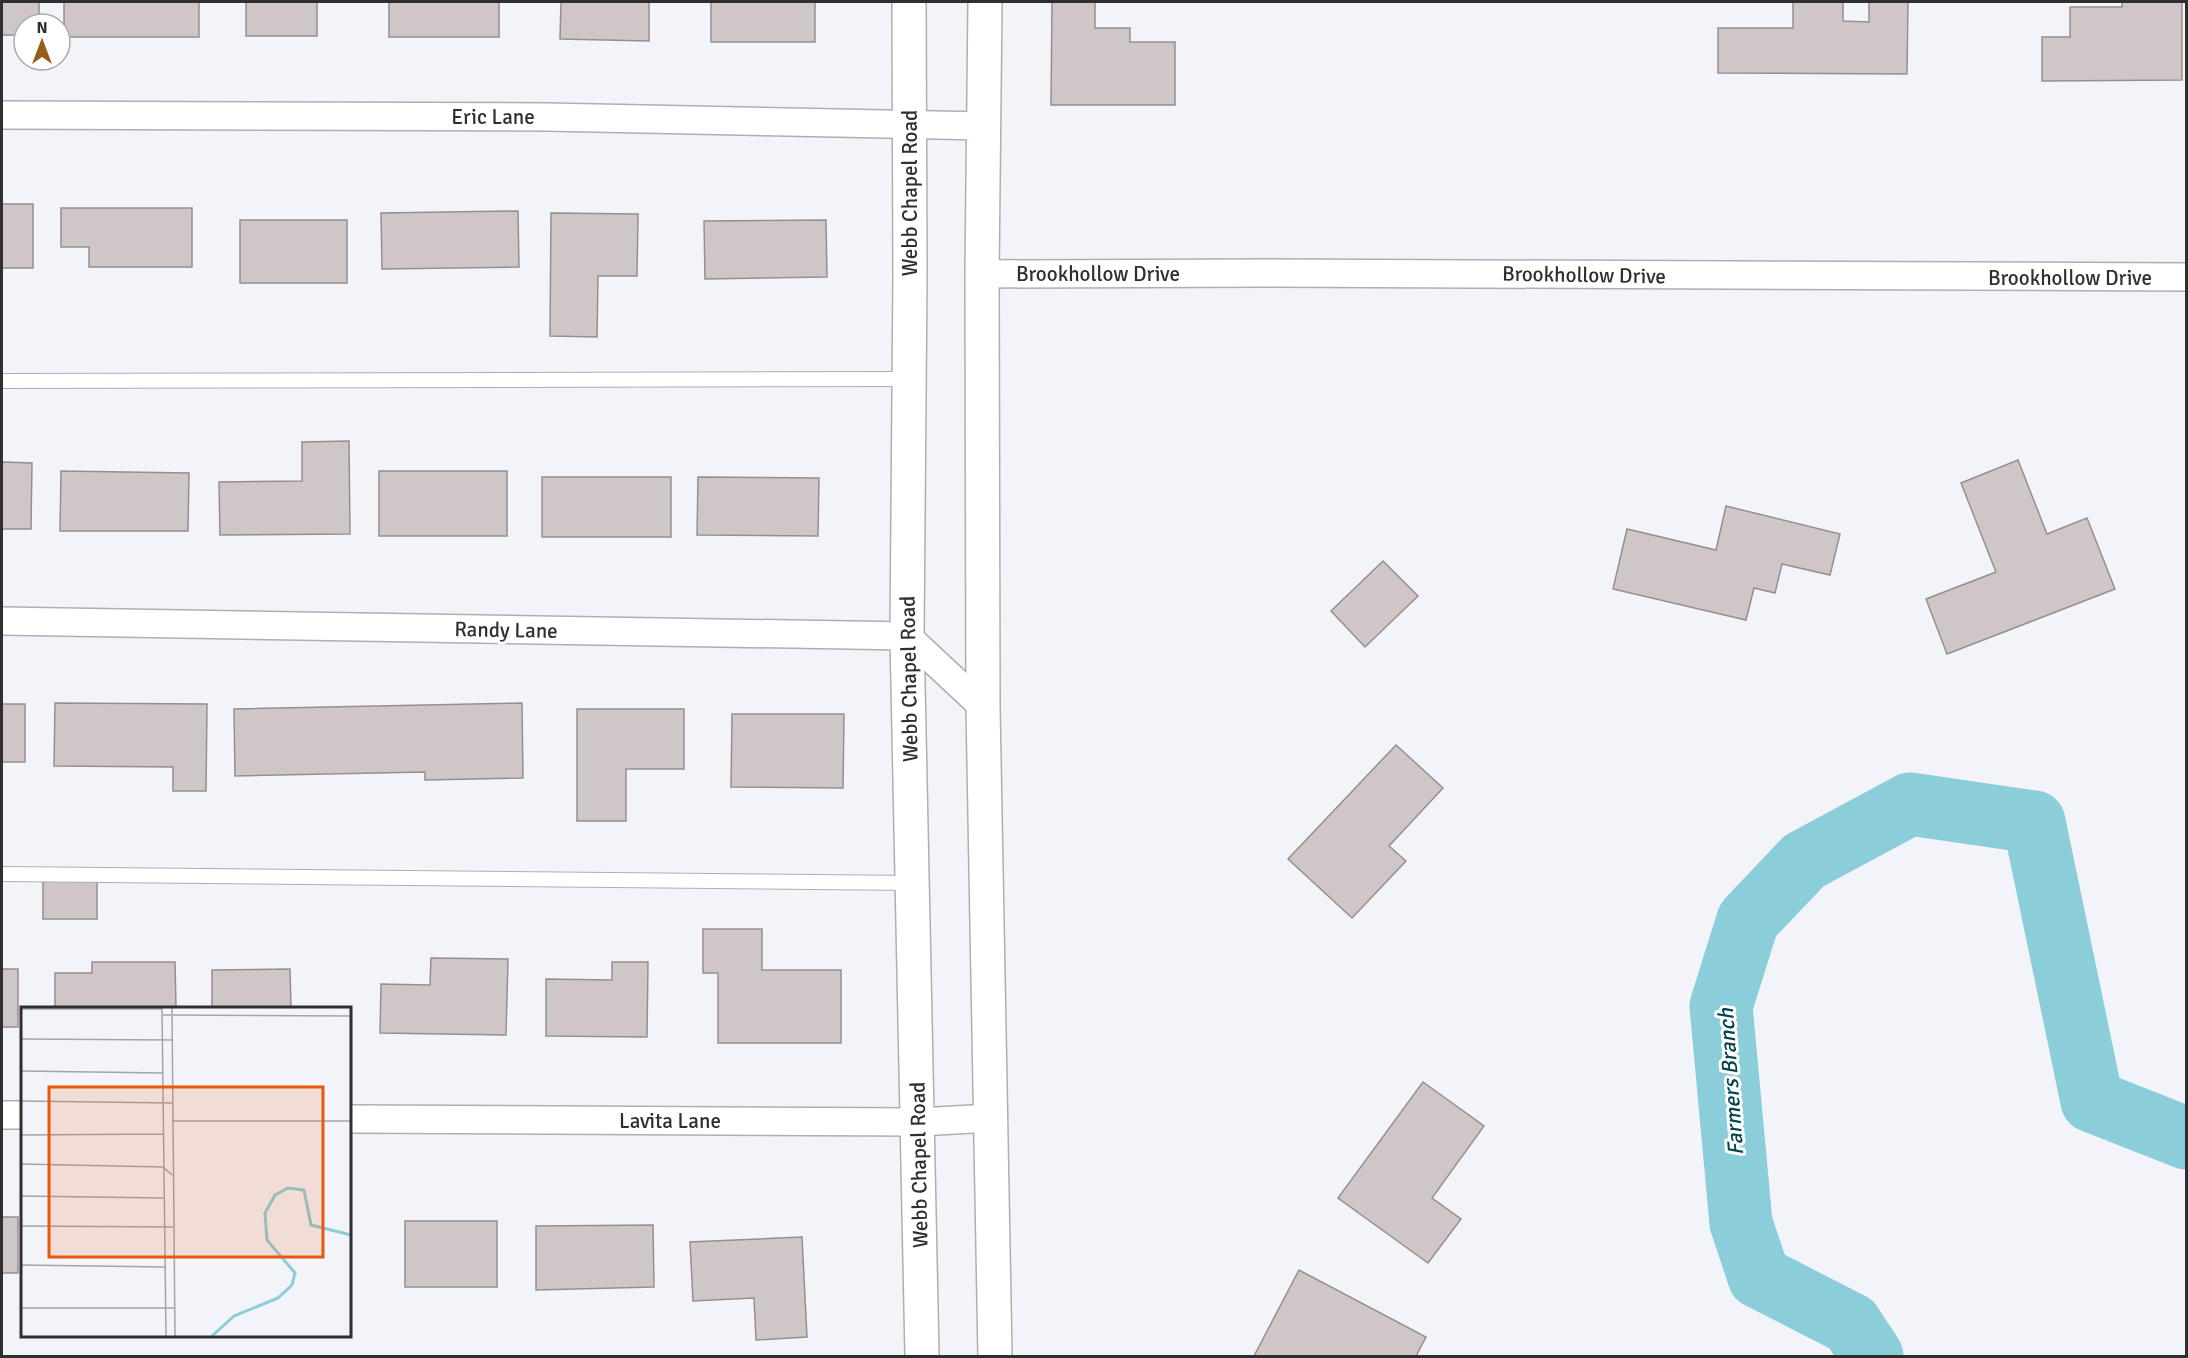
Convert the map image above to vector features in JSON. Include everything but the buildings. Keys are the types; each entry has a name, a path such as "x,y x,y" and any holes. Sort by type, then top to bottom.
{"main road":[{"name":"Webb Chapel Road","path":"909,2 907,636 919,1122 922,1356"},
{"path":"985,2 982,274 983,707 995,1356"}],"street":[{"name":"Eric Lane","path":"2,115 547,117 985,126"},
{"name":"Brookhollow Drive","path":"982,274 1288,273 2187,278"},
{"name":"Randy Lane","path":"2,621 907,636"},
{"path":"907,636 983,707"},
{"path":"2,1115 21,1115"},
{"name":"Lavita Lane","path":"351,1119 919,1122 991,1118"}],"lane":[{"path":"2,381 909,379"},
{"path":"2,874 913,883"}],"waterway":[{"name":"Farmers Branch","path":"1872,1356 1851,1324 1759,1277 1741,1223 1721,1006 1748,920 1804,861 1910,804 2034,822 2092,1101 2186,1138"}]}
